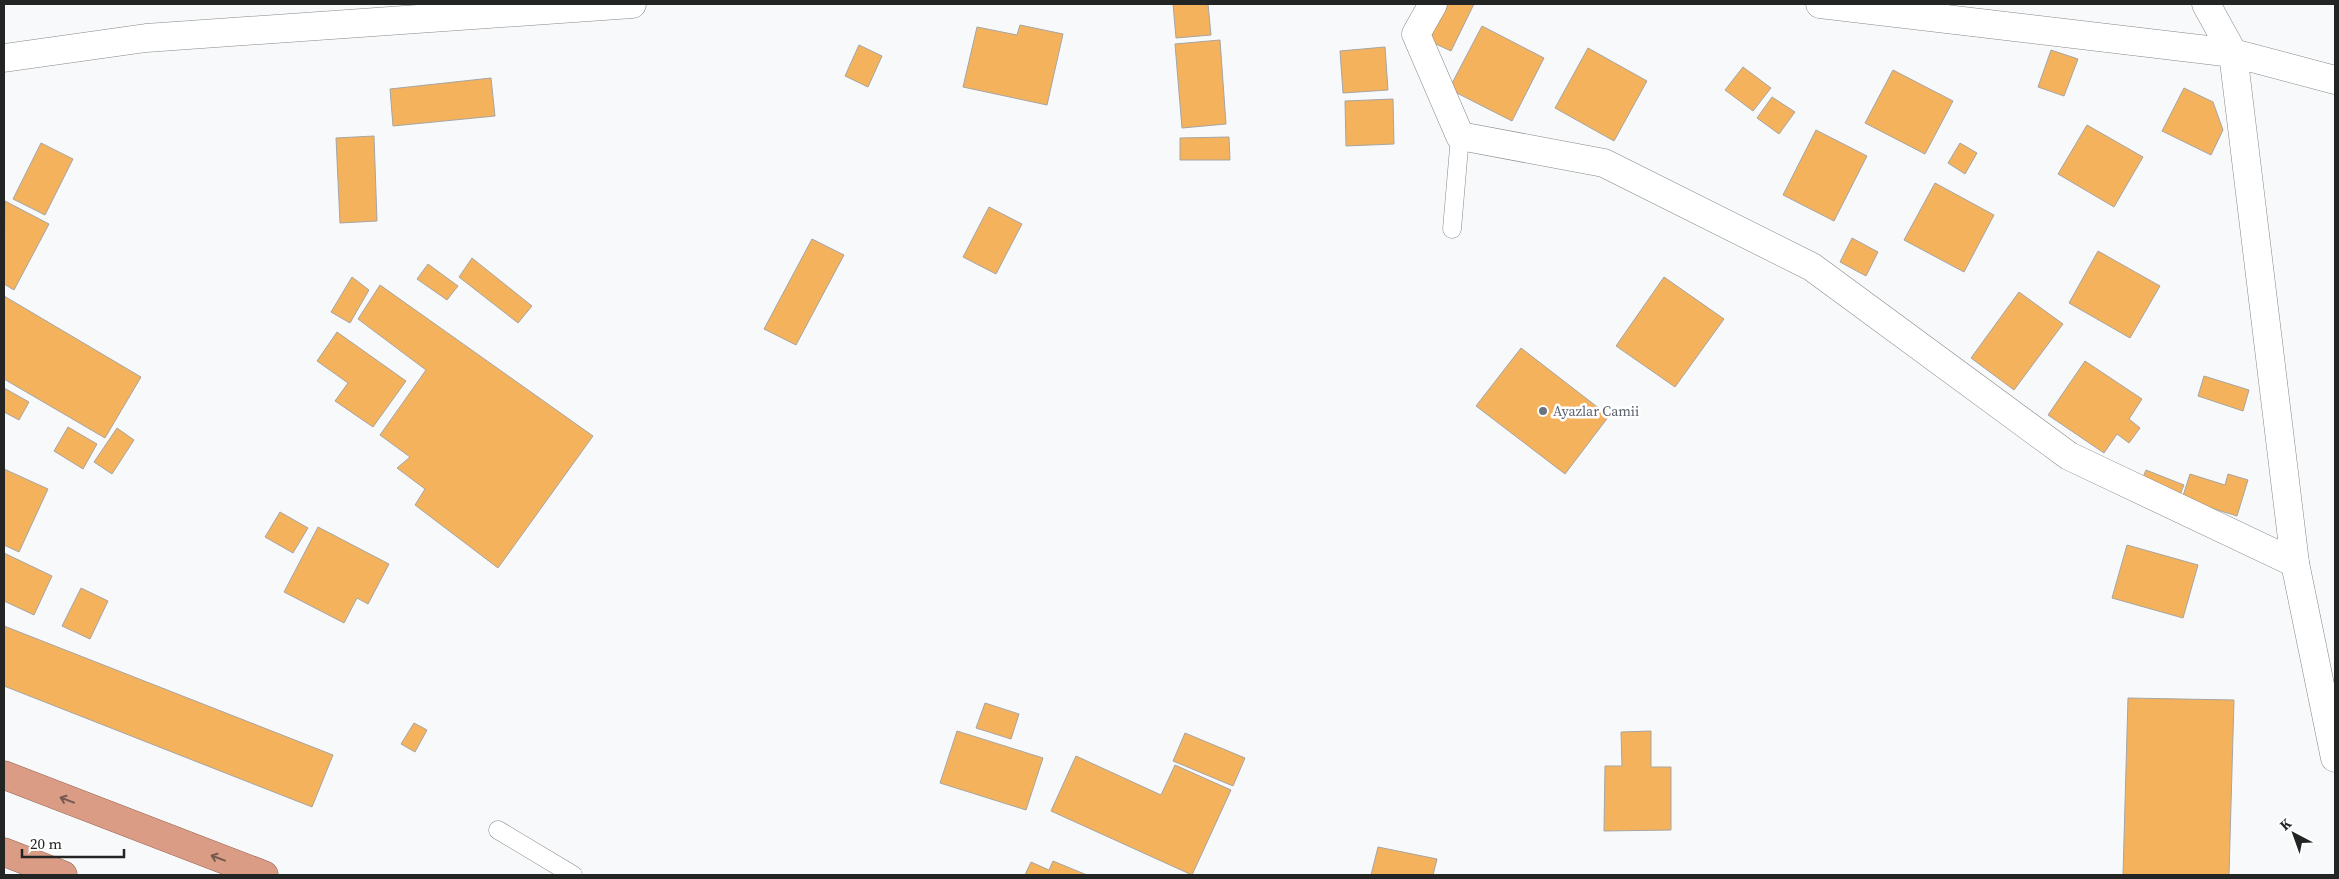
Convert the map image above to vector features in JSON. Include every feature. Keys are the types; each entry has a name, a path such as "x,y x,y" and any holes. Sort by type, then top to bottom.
{"highway":[{"path":"4,776 264,875"},
{"path":"4,852 63,875"}],"street":[{"path":"4,58 146,38 632,4"},
{"path":"1433,4 1416,34 1460,136 1604,163 1812,267 2069,456 2295,563"},
{"path":"1820,4 2233,53 2335,80"},
{"path":"2206,4 2233,53 2295,563 2335,758"}],"lane":[{"path":"1452,229 1460,136"},
{"path":"498,830 573,875"}],"building":[{"path":"1173,4 1208,4 1211,35 1176,38"},
{"path":"1445,4 1474,4 1451,51 1427,40"},
{"path":"1020,25 1063,34 1047,105 963,87 977,27 1017,35"},
{"path":"1482,26 1544,58 1512,121 1449,89"},
{"path":"1220,40 1226,124 1182,128 1175,44"},
{"path":"859,45 882,56 868,87 845,76"},
{"path":"1385,47 1388,90 1343,93 1340,51"},
{"path":"1588,48 1647,81 1614,141 1555,108"},
{"path":"2051,50 2078,59 2064,96 2038,87"},
{"path":"1743,67 1771,88 1753,111 1725,90"},
{"path":"1893,70 1953,101 1925,154 1865,123"},
{"path":"491,78 495,116 393,126 390,89"},
{"path":"2184,88 2213,102 2223,130 2211,155 2162,131"},
{"path":"1772,97 1795,112 1779,134 1757,118"},
{"path":"1393,99 1394,144 1346,146 1345,101"},
{"path":"2087,125 2143,157 2114,207 2058,174"},
{"path":"1816,130 1867,156 1834,221 1783,195"},
{"path":"374,136 377,221 340,223 336,138"},
{"path":"1229,137 1230,160 1180,160 1180,138"},
{"path":"41,143 73,159 45,215 13,199"},
{"path":"1960,143 1977,153 1965,174 1948,163"},
{"path":"1935,183 1994,215 1964,272 1904,240"},
{"path":"5,201 49,224 14,290 4,284"},
{"path":"989,207 1022,224 996,274 963,257"},
{"path":"1852,238 1878,252 1866,276 1840,262"},
{"path":"812,239 844,255 796,345 764,329"},
{"path":"2098,251 2160,286 2130,338 2069,303"},
{"path":"472,258 532,306 518,323 459,277"},
{"path":"428,264 458,286 447,300 417,279"},
{"path":"352,277 369,290 350,323 331,312"},
{"path":"1664,277 1724,319 1675,387 1616,346"},
{"path":"380,285 593,436 498,568 415,505 425,489 397,468 410,457 380,435 426,370 358,319"},
{"path":"2019,292 2063,324 2014,390 1971,358"},
{"path":"4,296 141,377 105,438 4,379"},
{"path":"337,332 406,381 373,427 335,401 348,383 317,361"},
{"name":"Ayazlar Camii","path":"1521,348 1609,416 1565,474 1476,406"},
{"path":"2085,361 2142,399 2129,419 2140,428 2129,443 2117,434 2104,453 2048,415"},
{"path":"2204,376 2249,390 2243,411 2198,396"},
{"path":"4,388 29,402 19,420 4,412"},
{"path":"68,427 97,444 83,469 54,451"},
{"path":"117,428 134,440 112,474 94,462"},
{"path":"4,469 48,489 19,552 4,545"},
{"path":"2146,470 2184,485 2179,497 2141,482"},
{"path":"2190,474 2225,485 2228,474 2248,480 2237,516 2182,499"},
{"path":"280,512 308,528 293,553 265,537"},
{"path":"318,527 389,564 368,604 357,598 344,623 284,592"},
{"path":"2127,545 2198,565 2183,618 2112,598"},
{"path":"4,553 52,576 34,615 4,601"},
{"path":"81,588 108,601 90,639 62,626"},
{"path":"4,626 333,755 312,807 4,686"},
{"path":"2128,698 2234,700 2229,875 2123,875"},
{"path":"985,703 1019,714 1011,739 976,728"},
{"path":"414,723 427,730 415,752 401,744"},
{"path":"957,731 1043,758 1026,810 940,783"},
{"path":"1651,731 1651,767 1671,767 1671,830 1604,831 1605,766 1622,766 1621,732"},
{"path":"1185,733 1245,758 1233,786 1173,761"},
{"path":"1076,756 1161,795 1175,765 1231,790 1192,875 1051,811"},
{"path":"1378,847 1437,859 1433,875 1371,875"},
{"path":"1053,861 1087,875 1025,875 1031,862 1049,870"}],"place":[{"name":"Ayazlar Camii","path":"1543,411"}]}
